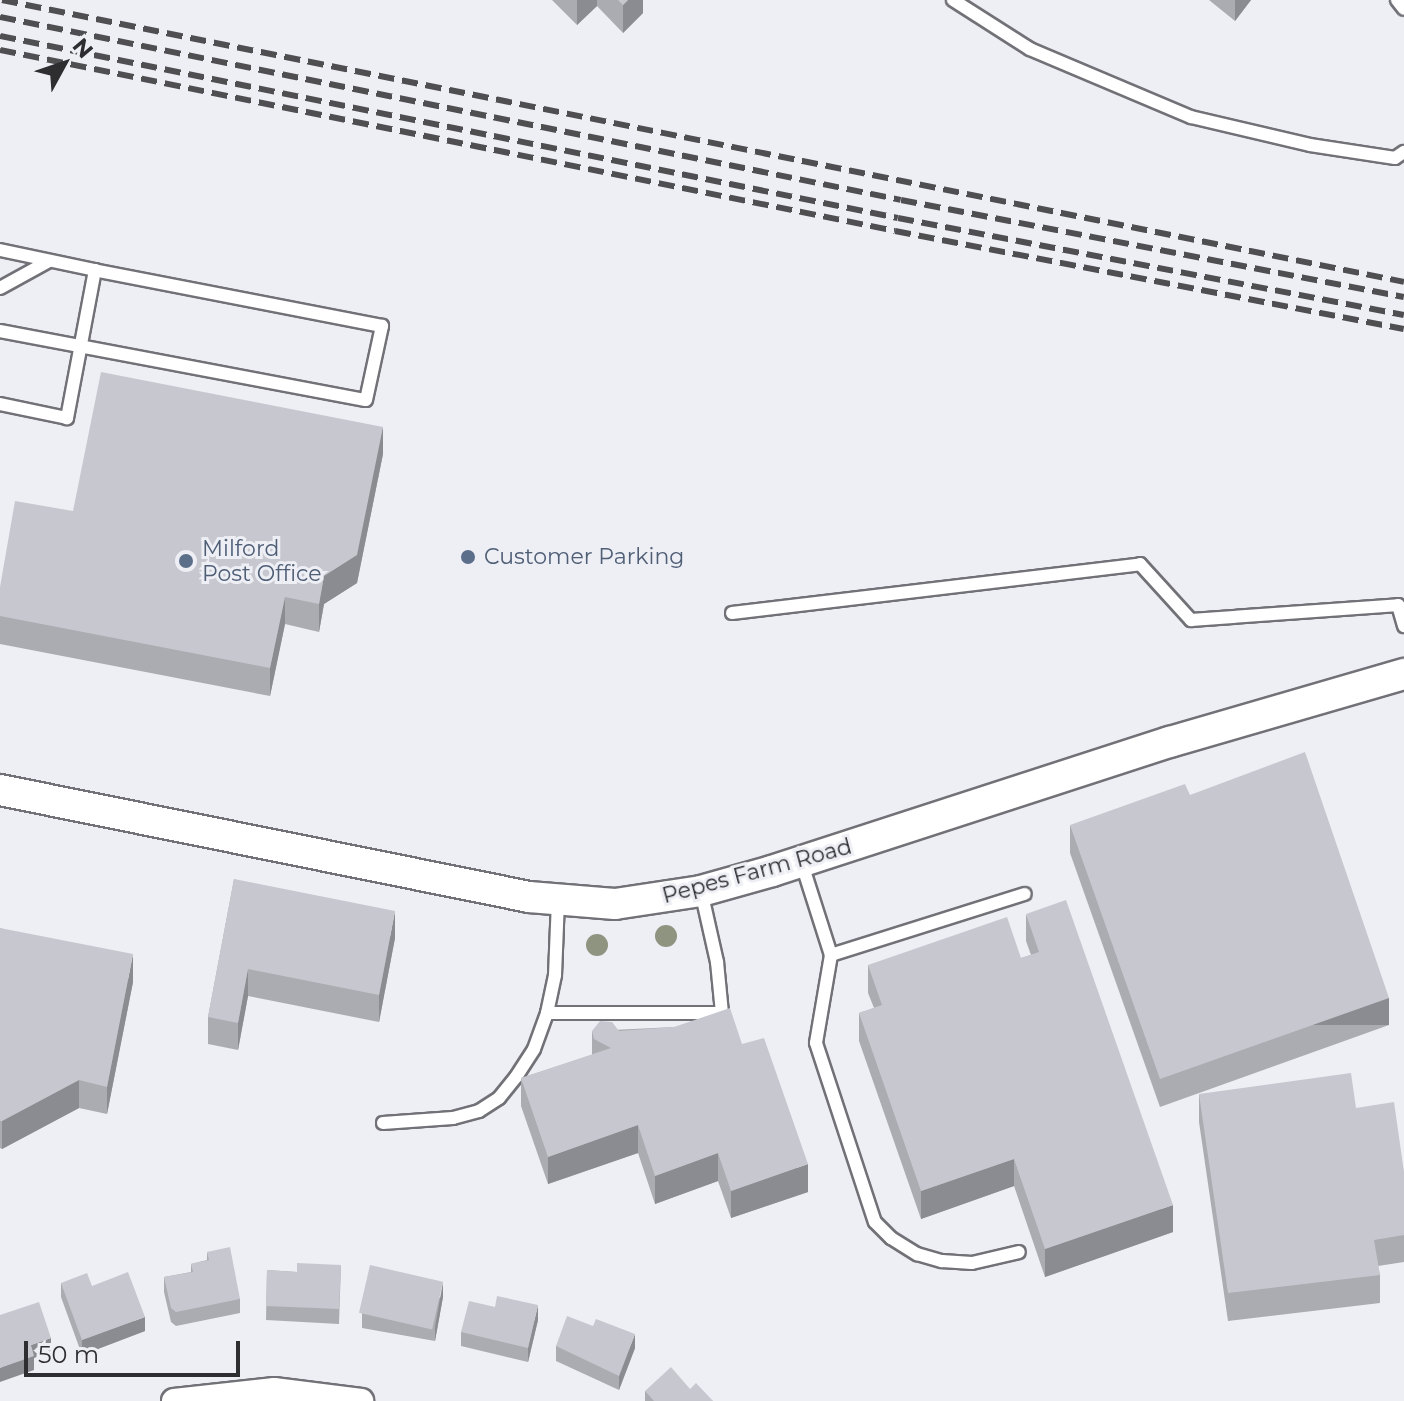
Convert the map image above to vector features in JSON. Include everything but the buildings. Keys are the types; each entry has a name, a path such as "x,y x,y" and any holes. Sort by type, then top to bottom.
{"street":[{"name":"Pepes Farm Road","path":"0,790 558,901 615,904 701,891 1196,734 1404,674"},
{"path":"174,1401 274,1390 361,1401"}],"lane":[{"path":"953,0 1030,49 1191,117 1310,145 1395,158 1404,152"},
{"path":"1397,0 1404,9"},
{"path":"0,250 382,326 366,400 0,331"},
{"path":"0,288 49,261"},
{"path":"0,404 67,418 95,270"},
{"path":"732,613 1140,564 1191,620 1398,605 1404,626"},
{"path":"801,861 831,955 816,1043 875,1222 891,1238 917,1254 942,1261 972,1263 1019,1252"},
{"path":"547,1013 722,1013 717,962 701,891"},
{"path":"831,955 1025,894"},
{"path":"383,1123 453,1118 479,1111 499,1098 516,1077 534,1049 547,1013 555,975 558,901"}],"railway":[{"path":"2,0 1404,282"},
{"path":"0,17 901,200 1404,297"},
{"path":"0,36 898,218 1404,315"},
{"path":"0,50 895,231 1404,329"}],"place":[{"name":"Customer Parking","path":"468,557"},
{"name":"Milford Post Office","path":"186,561"}]}
